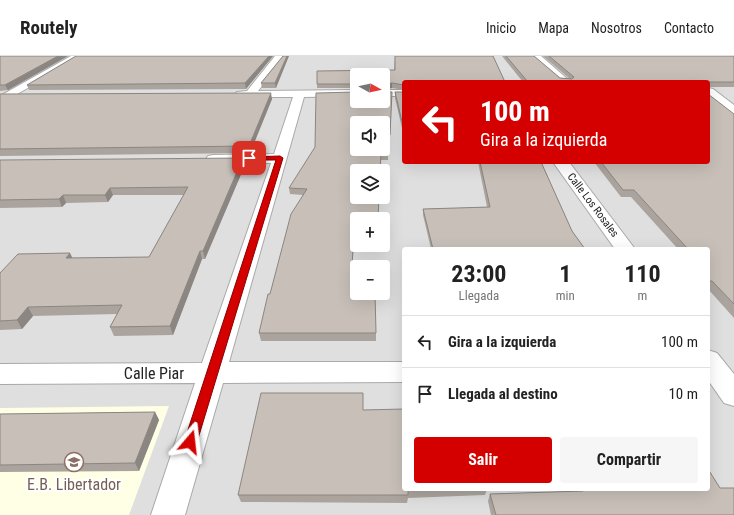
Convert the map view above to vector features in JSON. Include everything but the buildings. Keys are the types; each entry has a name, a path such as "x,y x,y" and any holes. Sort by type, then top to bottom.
{"street":[{"path":"0,101 5,95 78,56"},
{"path":"250,94 280,56"},
{"path":"535,56 564,80"},
{"path":"710,91 728,91"},
{"path":"168,515 300,93"},
{"path":"226,94 350,93"},
{"path":"390,93 402,93"},
{"path":"710,93 734,111"},
{"path":"5,95 33,95"},
{"path":"200,159 280,158"},
{"name":"Calle Los Rosales","path":"562,164 625,247"},
{"path":"716,368 734,395"},
{"name":"Calle Piar","path":"0,374 402,372"}],"shaded area":[{"path":"0,56 734,56 734,515 0,515"},
{"name":"E.B. Libertador","path":"169,406 129,515 0,515 0,408"}],"place":[{"name":"E.B. Libertador","path":"74,462"}],"route":[{"path":"190,442 280,158 249,158"}]}
